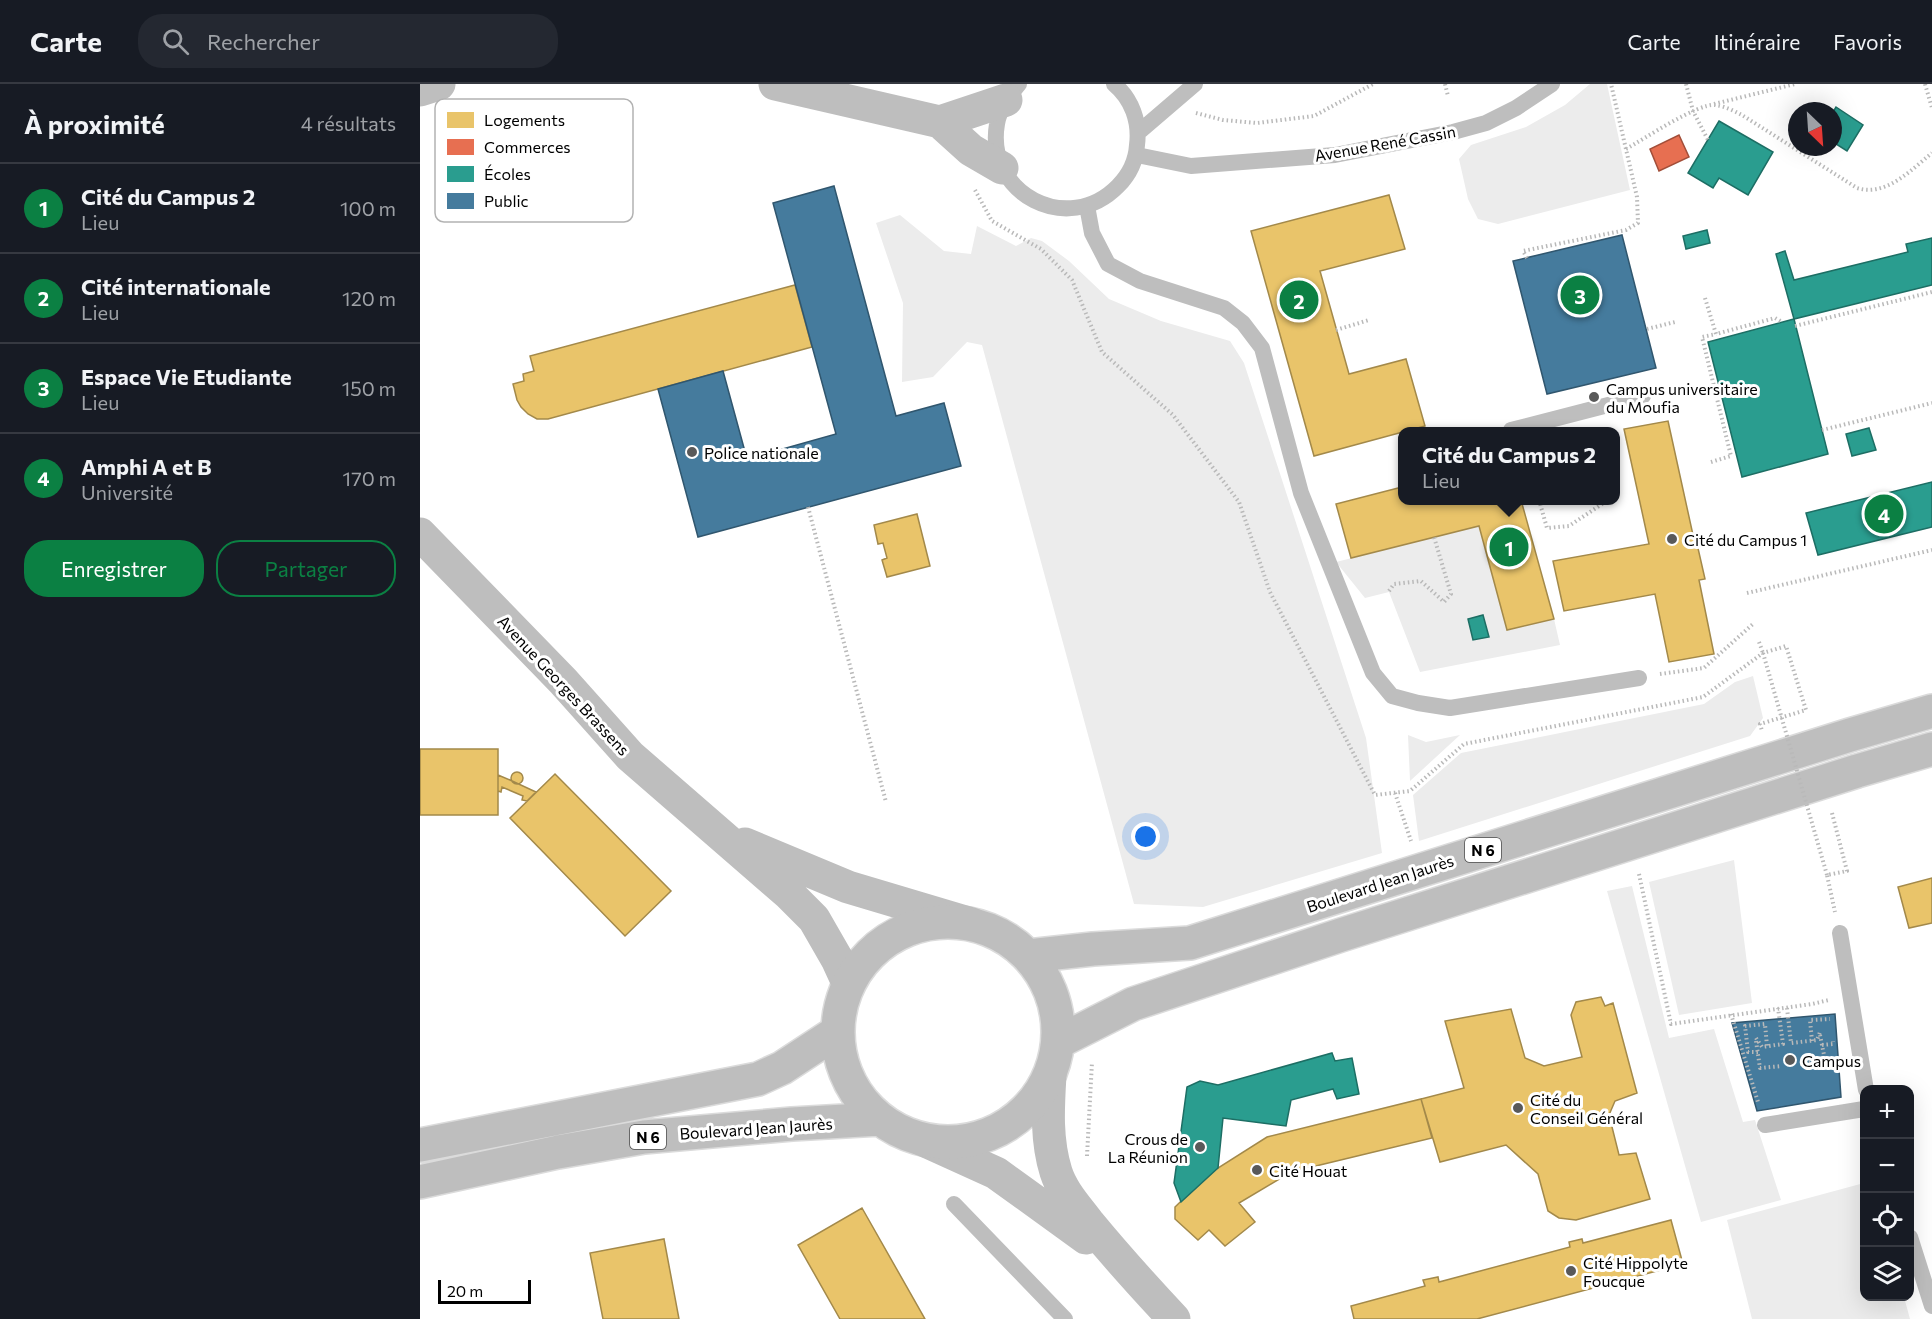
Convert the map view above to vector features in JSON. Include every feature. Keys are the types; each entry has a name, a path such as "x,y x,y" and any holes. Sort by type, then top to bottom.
{"main road":[{"path":"420,90 439,84"},
{"path":"775,84 940,122 971,150 1002,168"},
{"path":"940,122 1013,92"},
{"name":"Avenue Georges Brassens","path":"420,534 563,681 630,756 789,894 814,919 848,983"},
{"name":"Boulevard Jean Jaurès","path":"1028,956 1190,943 1932,711"},
{"name":"N 6","path":"1058,1042 1144,1000 1374,924 1932,749"},
{"name":"Avenue Georges Brassens","path":"714,830 848,887 972,924"},
{"path":"1124,1266 996,1173 900,1131 880,1119 857,1095 842,1065 837,1032 840,1007 848,983 869,954 899,932 935,922 972,924 1003,936 1028,956 1046,981 1056,1011 1058,1042 1050,1076 1047,1116 1050,1149 1056,1174 1066,1193 1124,1266 1174,1319"},
{"name":"N 6","path":"420,1145 758,1079 783,1068 837,1032"},
{"path":"921,1139 951,1142 980,1137 1006,1125 1032,1102 1050,1076"},
{"name":"Boulevard Jean Jaurès","path":"420,1182 558,1152 644,1137 880,1119"}],"lane":[{"path":"1013,92 997,122 995,145 1002,168 1013,185 1028,198 1047,206 1067,209 1087,206 1109,195 1126,178 1137,155 1139,132 1133,109 1121,90 1114,84"},
{"path":"1139,132 1195,84"},
{"name":"Avenue René Cassin","path":"1137,155 1191,166 1335,155 1454,132 1486,123 1516,108 1552,84"},
{"path":"1087,206 1092,233 1108,264 1140,282 1224,308 1243,323 1262,348 1301,493 1373,673 1392,696 1450,708 1639,678"},
{"path":"1523,427 1643,396"},
{"path":"1840,933 1865,1085"},
{"path":"1765,1125 1860,1110"},
{"path":"954,1204 1065,1319"},
{"path":"1913,1247 1932,1306"}],"path":[{"path":"1174,100 1196,113 1223,120 1257,123 1314,116 1373,84"},
{"path":"1445,84 1448,96"},
{"path":"1527,258 1523,251 1626,230 1638,223 1637,196 1611,84"},
{"path":"1686,84 1693,111 1708,140"},
{"path":"1626,149 1693,111 1795,84"},
{"path":"1925,84 1932,108"},
{"path":"1714,104 1742,115 1857,188 1867,191 1891,184 1932,153"},
{"path":"974,188 992,221 1041,249 1072,280 1102,352 1173,415 1239,502 1270,592 1375,795 1410,791 1464,744 1703,698 1763,653 1786,646 1806,710 1760,724 1763,735"},
{"path":"1795,326 1932,292"},
{"path":"1705,298 1716,334"},
{"path":"1711,462 1731,456 1702,337 1775,318 1782,322"},
{"path":"1336,330 1369,320"},
{"path":"1647,329 1675,322"},
{"path":"1822,430 1932,403"},
{"path":"1540,505 1546,528 1569,526 1602,505"},
{"path":"808,507 886,801"},
{"path":"1389,591 1394,584 1421,580 1444,602 1451,594 1434,537"},
{"path":"1746,593 1932,550"},
{"path":"1639,678 1704,668 1754,623"},
{"path":"1760,642 1827,875 1840,933"},
{"path":"1395,793 1413,848"},
{"path":"1827,875 1846,871 1832,813"},
{"path":"1639,873 1671,1024 1812,1004"},
{"path":"1778,1008 1783,1044 1762,1047 1756,1038 1760,1068 1782,1066"},
{"path":"1787,1008 1791,1043 1817,1040 1820,1032 1825,1060 1800,1064"},
{"path":"1731,1014 1765,1125"},
{"path":"1812,1041 1810,1020 1830,1019 1831,1027"},
{"path":"1758,1052 1748,1052 1745,1026 1765,1024 1767,1046"},
{"path":"1822,1045 1833,1044 1832,1035"},
{"path":"1087,1165 1093,1052"}],"shaded area":[{"path":"1590,84 1607,84 1630,190 1498,224 1478,219 1468,199 1459,159 1471,145 1526,127 1565,105"},
{"path":"900,215 944,251 971,254 977,226 1016,246 1031,238 1042,241 1069,261 1109,299 1161,321 1230,341 1244,363 1366,738 1382,853 1203,907 1134,904 982,345 967,342 933,377 902,382 903,303 876,223"},
{"path":"1479,526 1507,630 1554,619 1560,645 1420,672 1389,592 1365,598 1336,562"},
{"path":"1753,676 1763,718 1750,736 1419,841 1413,795 1461,753 1704,704 1735,682"},
{"path":"1408,735 1426,742 1460,735 1410,781"},
{"path":"1734,860 1752,1003 1679,1015 1649,882"},
{"path":"1632,886 1669,1038 1714,1029 1743,1122 1755,1120 1781,1200 1701,1222 1607,891"},
{"path":"1860,1184 1860,1301 1905,1301 1910,1319 1752,1319 1727,1220"}],"building: Logements":[{"path":"1389,195 1405,249 1320,271 1349,374 1406,359 1425,426 1398,427 1398,433 1314,456 1251,231"},
{"path":"795,285 812,347 548,419 537,419 528,414 517,400 513,384 524,381 523,374 534,371 530,356"},
{"name":"Cité du Campus 1","path":"1668,421 1705,579 1699,580 1714,654 1669,662 1655,594 1564,611 1553,561 1649,544 1624,429"},
{"path":"1398,488 1398,505 1522,505 1554,619 1507,630 1479,526 1351,558 1336,504"},
{"path":"917,514 930,566 887,577 882,560 887,558 883,543 878,544 874,525"},
{"path":"420,749 498,749 498,815 420,815"},
{"path":"519,772 522,773 522,783 515,784 512,783 511,776 512,773"},
{"path":"555,774 671,891 625,936 510,818"},
{"path":"498,775 536,792 527,801 522,800 523,796 502,787 501,792 498,791"},
{"path":"1932,878 1932,923 1909,928 1898,887"},
{"name":"Cité du Conseil Général","path":"1601,997 1605,1006 1613,1003 1637,1093 1615,1101 1609,1115 1619,1155 1636,1153 1650,1199 1576,1220 1559,1218 1548,1211 1538,1174 1506,1145 1440,1162 1421,1099 1464,1088 1445,1021 1511,1009 1525,1058 1544,1066 1582,1057 1571,1015 1576,1002"},
{"name":"Cité Houat","path":"1421,1099 1432,1138 1291,1172 1239,1203 1255,1222 1225,1246 1209,1230 1198,1240 1175,1219 1175,1207 1210,1173 1267,1137"},
{"path":"862,1208 925,1319 840,1319 798,1245"},
{"name":"Cité Hippolyte Foucque","path":"1671,1220 1683,1264 1477,1319 1354,1319 1351,1306 1425,1286 1423,1280 1438,1277 1439,1282 1570,1247 1569,1242 1582,1239 1583,1243"},
{"path":"664,1239 679,1319 603,1319 590,1253"}],"building: Commerces":[{"path":"1679,135 1689,157 1659,171 1650,149"}],"building: Écoles":[{"path":"1842,111 1863,125 1847,151 1842,148"},
{"path":"1719,121 1773,152 1748,195 1719,178 1713,188 1688,173"},
{"path":"1707,230 1710,243 1686,249 1683,236"},
{"path":"1932,238 1932,285 1794,319 1776,254 1785,251 1794,280 1908,252 1906,244"},
{"path":"1794,319 1828,454 1742,477 1708,342"},
{"path":"1869,428 1876,450 1852,456 1846,434"},
{"path":"1932,482 1932,527 1818,555 1806,513"},
{"path":"1483,615 1489,637 1473,640 1468,619"},
{"name":"Crous de La Réunion","path":"1332,1053 1335,1061 1352,1058 1359,1094 1337,1099 1333,1089 1291,1100 1286,1126 1223,1118 1218,1168 1181,1202 1174,1183 1187,1087 1200,1081 1218,1085"}],"building: Public":[{"path":"834,186 896,416 944,403 961,466 698,537 658,389 723,371 747,459 836,434 773,203"},
{"path":"1622,235 1656,368 1547,394 1513,261"},
{"name":"Campus","path":"1835,1014 1841,1097 1757,1111 1732,1023"}],"place":[{"name":"Espace Vie Etudiante","path":"1580,295"},
{"name":"Cité internationale","path":"1299,300"},
{"name":"Campus universitaire du Moufia","path":"1594,397"},
{"name":"Police nationale","path":"692,452"},
{"name":"Amphi A et B","path":"1884,514"},
{"name":"Cité du Campus 1","path":"1672,539"},
{"name":"Cité du Campus 2","path":"1509,547"},
{"name":"Campus","path":"1790,1060"},
{"name":"Cité du Conseil Général","path":"1518,1108"},
{"name":"Crous de La Réunion","path":"1200,1147"},
{"name":"Cité Houat","path":"1257,1170"},
{"name":"Cité Hippolyte Foucque","path":"1571,1271"}]}
